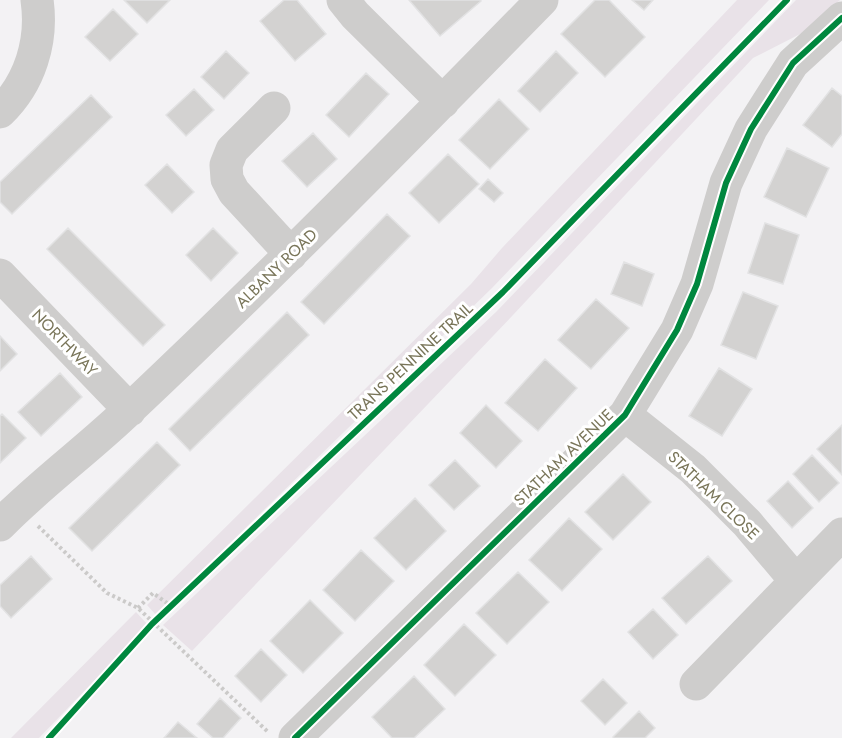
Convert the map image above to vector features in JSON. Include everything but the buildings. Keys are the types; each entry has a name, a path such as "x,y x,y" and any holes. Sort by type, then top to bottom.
{"street":[{"path":"0,112 17,92 33,58 39,24 38,0"},
{"path":"343,0 355,15 443,102"},
{"name":"ALBANY ROAD","path":"9,516 130,410 291,254 542,0"},
{"name":"STATHAM AVENUE","path":"295,738 625,415 677,330 696,284 726,183 750,129 794,63 842,18"},
{"path":"274,108 232,150 226,165 227,179 234,192 291,254"},
{"name":"NORTHWAY","path":"0,275 130,410"},
{"name":"STATHAM CLOSE","path":"625,415 693,469 747,523 796,582"},
{"path":"696,684 842,534"}],"path":[{"path":"9,516 107,593 138,608 152,624 275,738"},
{"path":"138,608 153,593 171,606"},
{"path":"165,612 179,598"},
{"path":"144,633 159,618"}],"shaded area":[{"path":"737,0 769,0 492,288 156,615 147,605 471,284 502,248"},
{"path":"796,0 840,0 806,31 753,58 513,315 192,651 163,625 496,312"},
{"path":"136,612 148,625 39,738 11,738"}],"cycle path":[{"name":"TRANS PENNINE TRAIL","path":"49,738 152,624 503,292 787,0"},
{"path":"295,738 625,415 677,330 697,284 726,183 751,129 793,63 842,18"}]}
